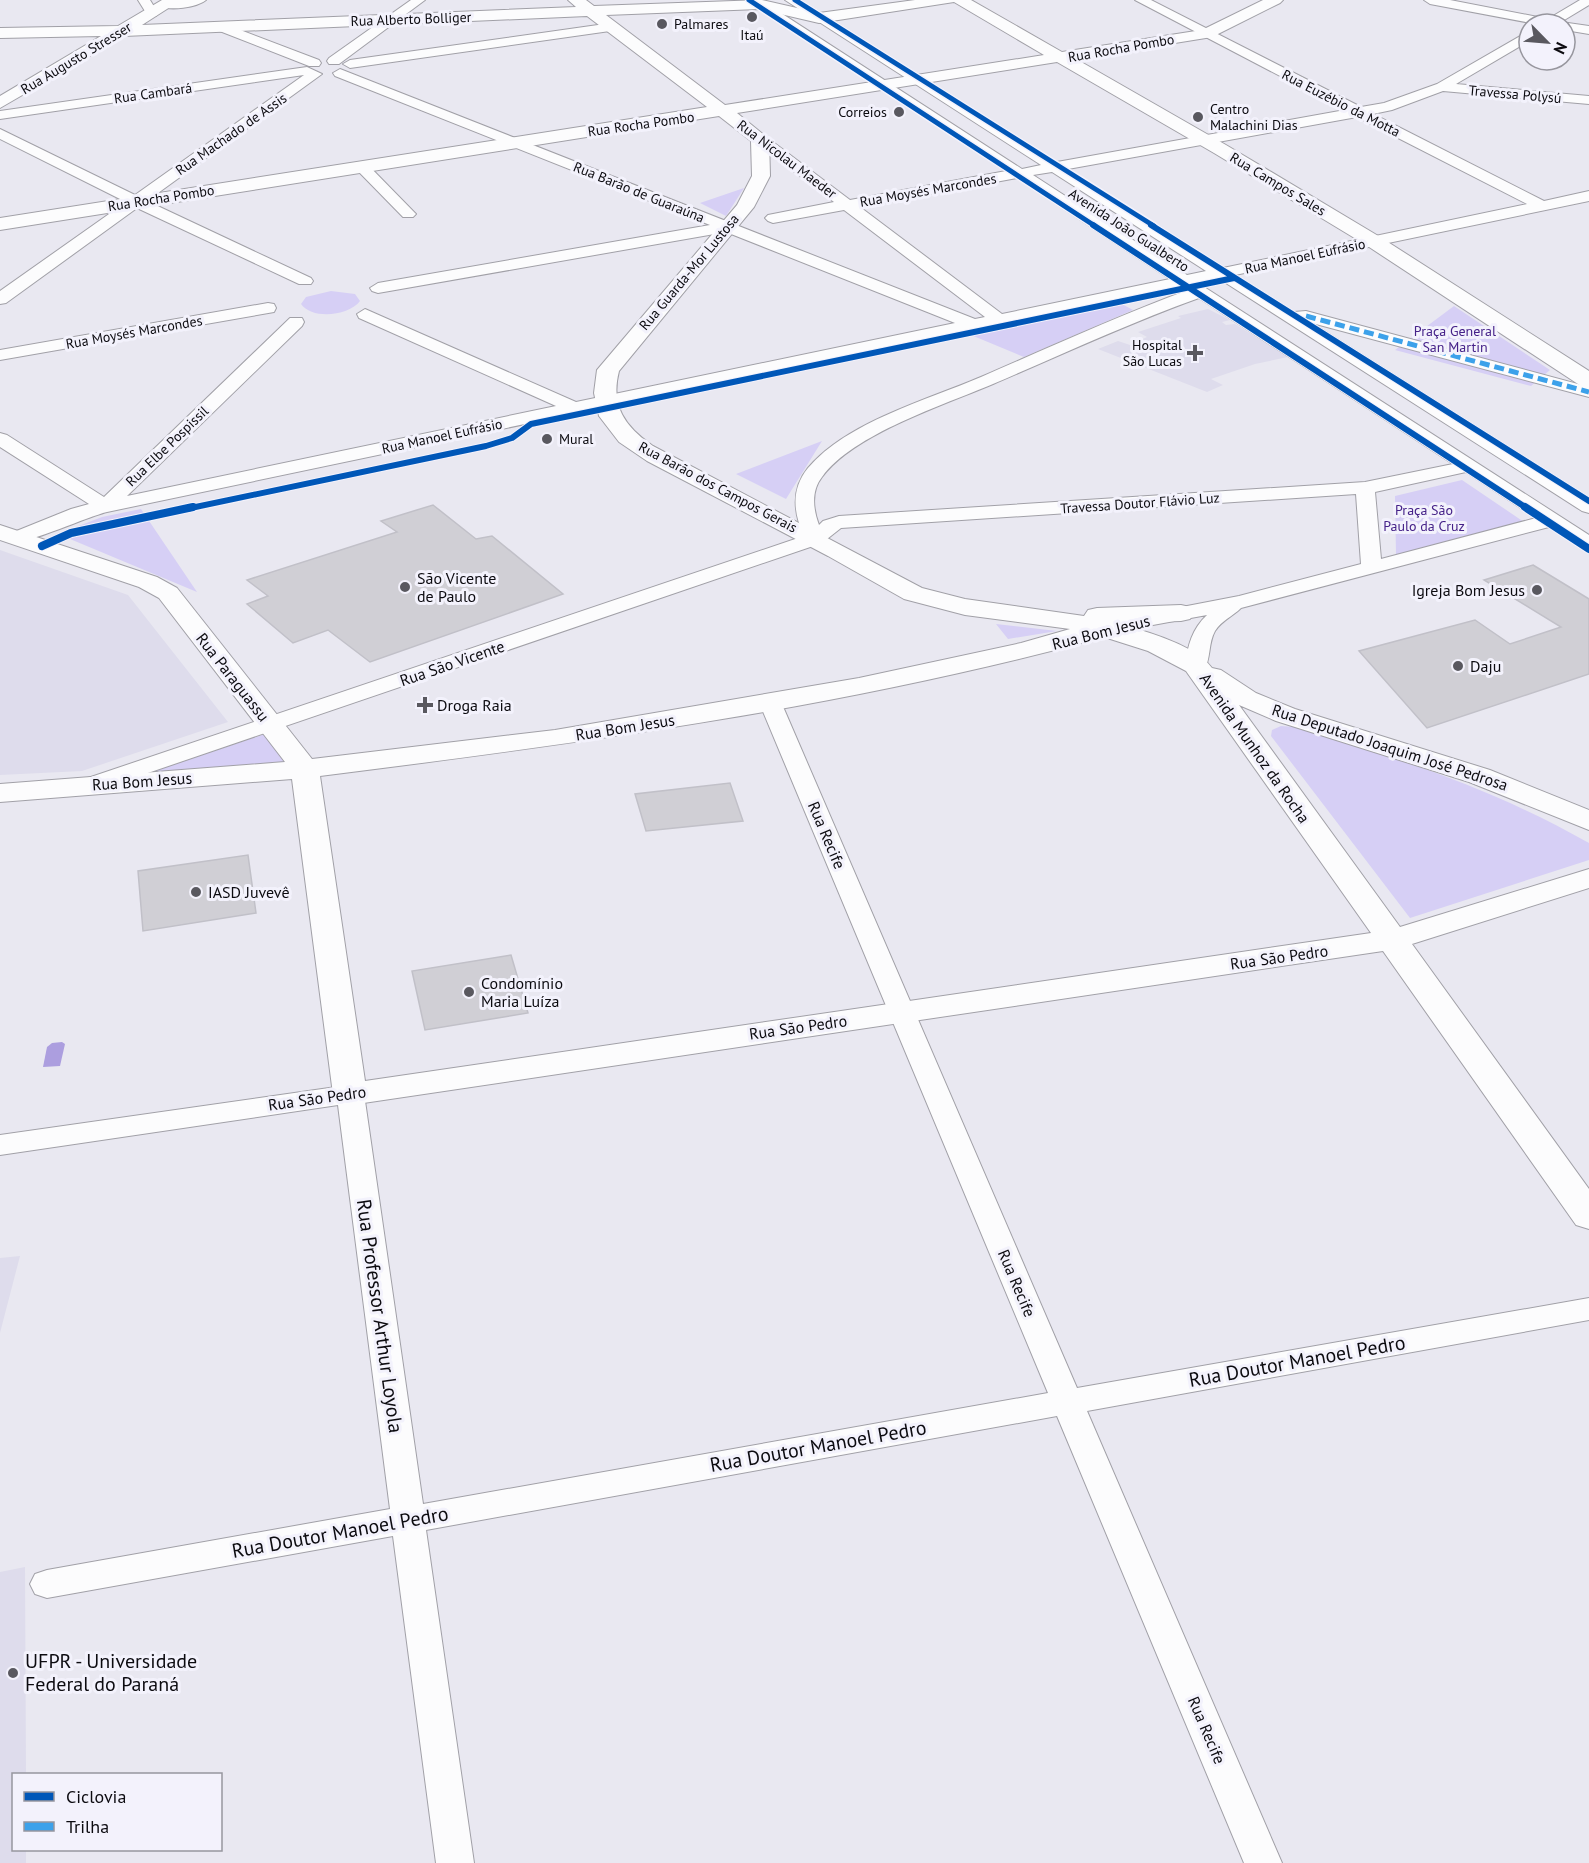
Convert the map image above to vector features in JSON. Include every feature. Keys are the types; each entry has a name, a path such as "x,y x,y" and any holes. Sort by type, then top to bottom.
{"main road":[{"name":"Rua Nicolau Maeder","path":"576,0 760,139"},
{"path":"819,18 948,0"},
{"name":"Rua Campos Sales","path":"960,0 1206,141 1373,241 1589,381"},
{"name":"Rua Rocha Pombo","path":"0,224 361,165 1060,58 1206,33 1275,0"},
{"name":"Rua Alberto Bolliger","path":"0,33 121,31 216,24 392,20 756,2 819,18"},
{"path":"161,5 216,24"},
{"name":"Rua Augusto Stresser","path":"0,103 161,5"},
{"name":"Rua Guarda-Mor Lustosa","path":"605,401 605,379 615,360 745,207 761,176 760,139"},
{"name":"Rua Barão dos Campos Gerais","path":"605,401 613,423 638,445 815,539"},
{"name":"Rua Paraguassu","path":"8,535 159,587 168,593 305,769"},
{"name":"Avenida Munhoz da Rocha","path":"815,539 902,589 921,597 966,608 1104,628 1148,640 1196,665 1589,1216"},
{"path":"1033,616 1181,613"},
{"name":"Rua Bom Jesus","path":"0,793 305,769 555,738 771,702 1003,655 1104,628"},
{"name":"Rua Deputado Joaquim José Pedrosa","path":"1196,665 1218,682 1257,703 1503,783 1589,821"},
{"name":"Rua Professor Arthur Loyola","path":"305,769 350,1094"},
{"name":"Rua São Pedro","path":"350,1094 1392,940 1589,878"},
{"path":"1548,1158 1589,1202"}],"street":[{"path":"161,5 200,0"},
{"path":"341,66 392,20 420,0"},
{"name":"Avenida João Gualberto","path":"791,0 819,18 1018,174 1589,544"},
{"name":"Rua Euzébio da Motta","path":"1141,0 1542,206"},
{"path":"1430,0 1517,17"},
{"path":"1570,12 1589,0"},
{"name":"Avenida João Gualberto","path":"756,2 787,22 1053,168 1589,507"},
{"path":"787,22 819,18"},
{"path":"216,24 312,69"},
{"path":"341,66 612,27"},
{"name":"Rua Moysés Marcondes","path":"773,218 1387,107 1442,87 1517,42"},
{"name":"Rua Cambará","path":"0,115 341,66"},
{"name":"Rua Barão de Guaraúna","path":"341,66 514,143 972,324"},
{"name":"Rua Machado de Assis","path":"0,299 137,202 312,69"},
{"name":"Travessa Polysú","path":"1442,87 1589,100"},
{"path":"0,133 137,202 304,281"},
{"name":"Rua Nicolau Maeder","path":"760,139 998,319"},
{"path":"361,165 408,214"},
{"name":"Rua Manoel Eufrásio","path":"105,506 1589,196"},
{"path":"378,288 727,227"},
{"path":"1131,292 1155,299 1159,303 1159,308"},
{"path":"815,539 806,521 803,505 805,488 816,470 850,444 891,423 1199,292"},
{"path":"939,311 959,311 967,308 974,301"},
{"name":"Rua Moysés Marcondes","path":"0,356 268,308"},
{"path":"1277,309 1589,392"},
{"path":"366,314 574,408"},
{"name":"Rua Elbe Pospissil","path":"8,535 105,506 296,322"},
{"path":"0,439 105,506"},
{"name":"Travessa Doutor Flávio Luz","path":"815,539 830,525 839,522 1365,488 1469,466"},
{"path":"1365,488 1372,568"},
{"name":"Rua Bom Jesus","path":"1104,628 1240,602 1553,520"},
{"name":"Rua São Vicente","path":"90,785 815,539"},
{"name":"Rua Bom Jesus","path":"1196,665 1204,629 1211,621 1240,602"},
{"name":"Rua Recife","path":"771,702 1263,1863"},
{"name":"Rua São Pedro","path":"0,1145 350,1094"},
{"name":"Rua Professor Arthur Loyola","path":"350,1094 455,1863"},
{"name":"Rua Doutor Manoel Pedro","path":"47,1584 1589,1309"}],"shaded area":[{"name":"Hospital São Lucas","path":"1208,309 1230,320 1222,322 1226,325 1235,324 1288,357 1255,364 1211,379 1223,385 1207,392 1098,349 1118,341 1130,345 1147,337 1138,332 1181,318 1178,316"},
{"path":"0,550 128,595 228,722 82,771 0,775"},
{"path":"52,1043 65,1044 60,1066 43,1067 47,1047"},
{"path":"20,1256 0,1333 0,1258"},
{"name":"UFPR - Universidade Federal do Paraná","path":"25,1567 26,1773 12,1773 12,1851 26,1851 26,1863 0,1863 0,1572"}],"green space":[{"path":"744,188 726,216 700,203"},
{"path":"331,291 355,294 360,301 348,310 330,314 313,312 301,304 306,297"},
{"path":"1120,303 1133,310 1024,357 971,335"},
{"name":"Praça General San Martin","path":"1454,306 1550,370 1531,386 1395,350"},
{"path":"822,441 786,499 736,474"},
{"name":"Praça São Paulo da Cruz","path":"1462,480 1524,522 1396,555 1395,496"},
{"path":"141,509 197,592 58,534 102,517"},
{"path":"996,624 1057,631 1008,639"},
{"path":"1281,726 1295,727 1371,750 1482,791 1589,843 1589,860 1410,918 1271,736 1272,730"},
{"path":"265,734 291,765 140,776"}],"building":[{"name":"São Vicente de Paulo","path":"433,505 476,539 492,536 563,594 370,662 328,630 293,643 247,604 268,596 247,580 397,532 381,521"},
{"name":"Daju","path":"1533,565 1589,599 1589,674 1427,728 1359,651 1475,620 1510,644 1561,627 1484,580"},
{"path":"730,783 743,821 646,831 635,794"},
{"name":"IASD Juvevê","path":"248,855 256,913 143,931 138,871"},
{"name":"Condomínio Maria Luíza","path":"511,955 528,1013 425,1030 412,971"}],"marked path":[{"path":"1306,316 1589,392"}],"cycle path":[{"path":"749,0 1589,549"},
{"path":"795,0 1589,501"},
{"path":"42,546 71,533 486,446 512,438 531,424 1234,278"}],"place":[{"name":"Itaú","path":"752,17"},
{"name":"Palmares","path":"662,24"},
{"name":"Correios","path":"899,112"},
{"name":"Centro Malachini Dias","path":"1198,117"},
{"name":"Hospital São Lucas","path":"1195,353"},
{"name":"Mural","path":"547,439"},
{"name":"São Vicente de Paulo","path":"405,587"},
{"name":"Igreja Bom Jesus","path":"1537,590"},
{"name":"Daju","path":"1458,666"},
{"name":"Droga Raia","path":"425,705"},
{"name":"IASD Juvevê","path":"196,892"},
{"name":"Condomínio Maria Luíza","path":"469,992"},
{"name":"UFPR - Universidade Federal do Paraná","path":"13,1673"}]}
